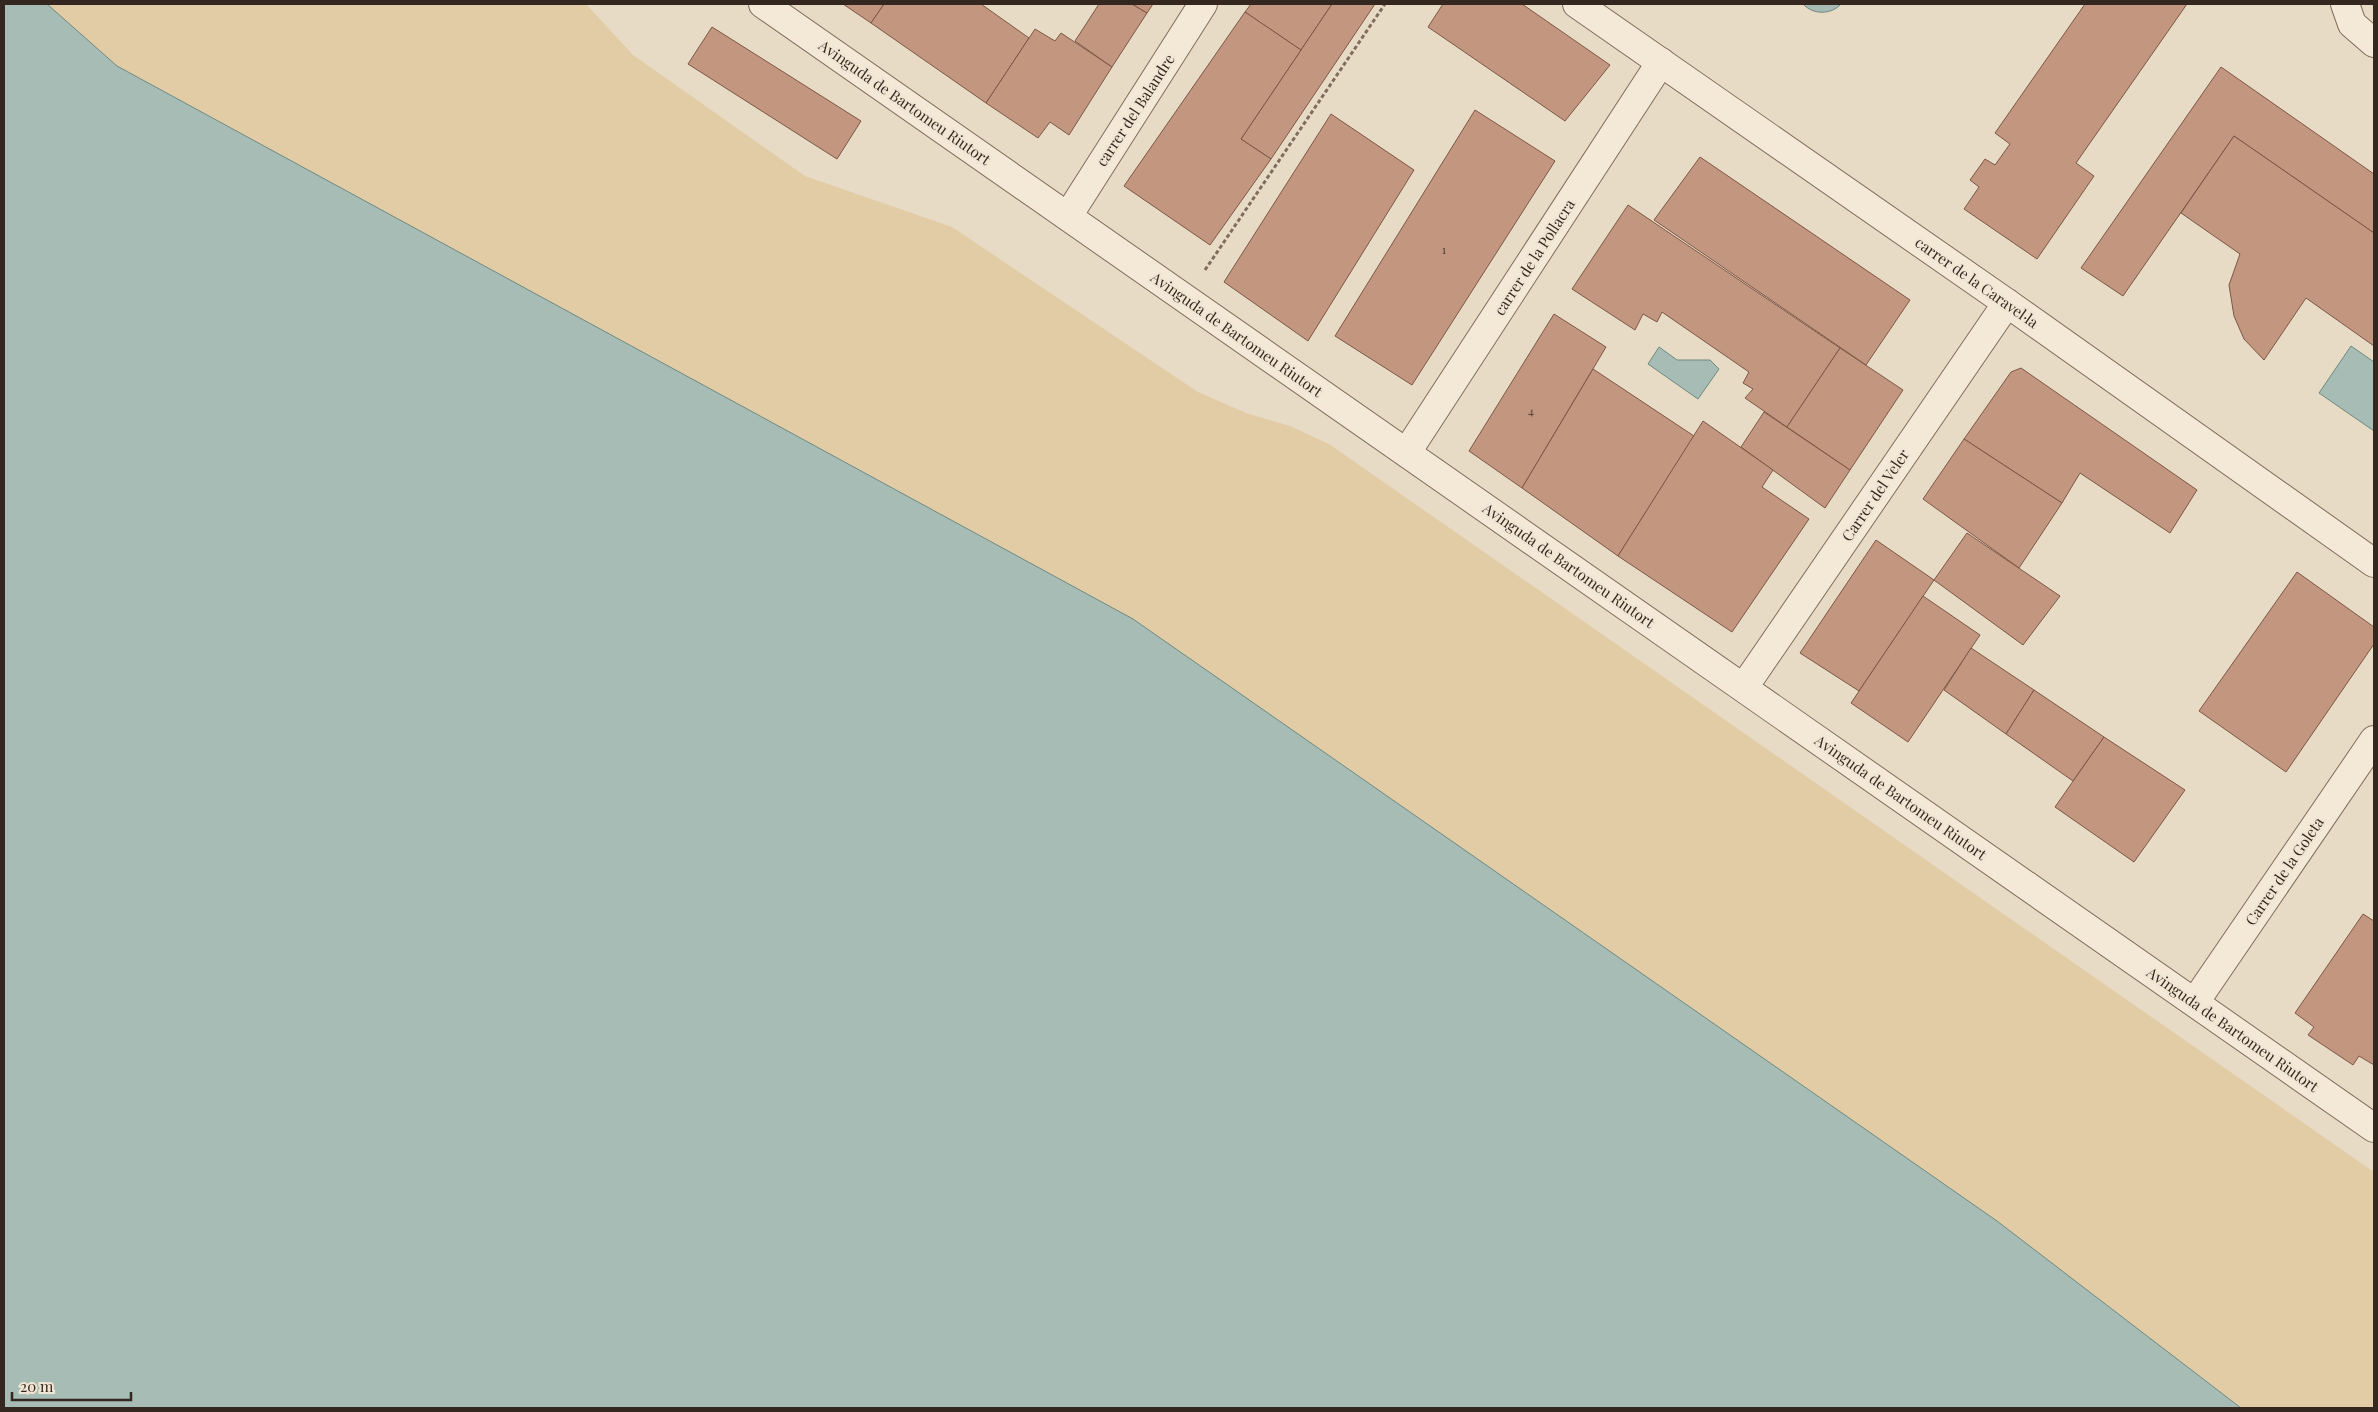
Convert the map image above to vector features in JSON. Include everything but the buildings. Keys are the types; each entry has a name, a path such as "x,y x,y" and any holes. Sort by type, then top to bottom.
{"street":[{"name":"Avinguda de Bartomeu Riutort","path":"764,4 2374,1128"},
{"name":"carrer del Balandre","path":"1068,216 1203,4"},
{"name":"carrer de la Caravel·la","path":"1578,4 2007,302 2374,563"},
{"path":"2345,4 2352,24 2374,43"},
{"name":"carrer de la Pollacra","path":"1407,452 1661,62"},
{"name":"Carrer del Veler","path":"1744,687 2007,302"},
{"name":"Carrer de la Goleta","path":"2195,1002 2374,740"}],"path":[{"path":"1185,299 1385,4"}],"sand":[{"path":"47,4 586,4 633,55 805,176 952,227 1198,392 1246,413 1290,426 1329,444 2374,1172 2374,1408 2241,1408 1997,1221 1133,619 117,66"}],"water":[{"path":"4,4 47,4 117,66 1133,619 1997,1221 2241,1408 4,1408"},
{"path":"1803,4 1841,4 1827,12 1817,12"},
{"path":"2351,346 2374,362 2374,431 2319,393"},
{"path":"1659,347 1677,360 1710,360 1719,369 1698,399 1648,364"}]}
